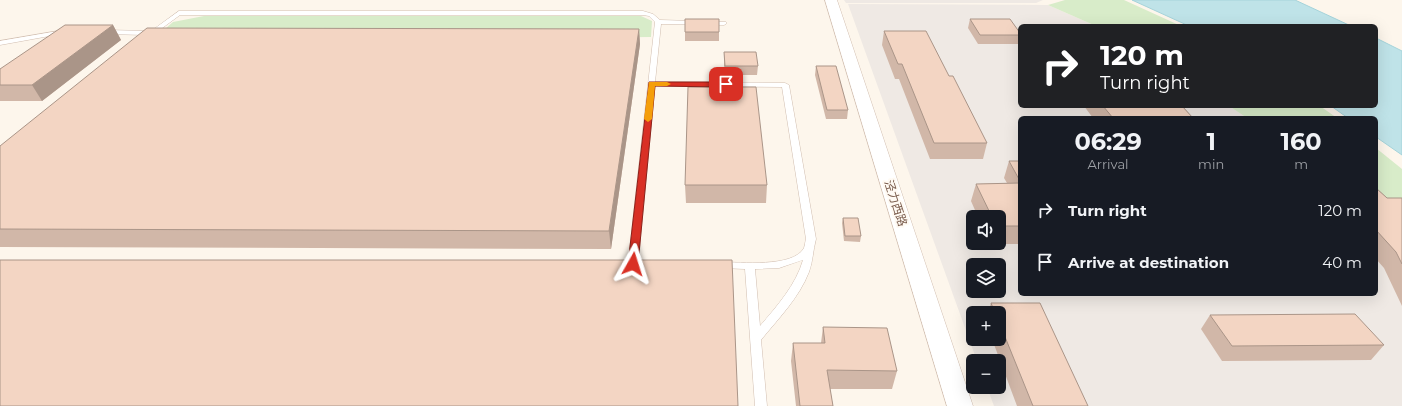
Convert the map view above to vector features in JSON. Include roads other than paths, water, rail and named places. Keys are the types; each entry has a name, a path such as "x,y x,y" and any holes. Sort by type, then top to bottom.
{"street":[{"name":"泾力西路","path":"831,0 960,406"}],"lane":[{"path":"140,42 179,13 643,13 651,15 658,22 724,23"},
{"path":"633,264 658,22"},
{"path":"0,43 55,33 74,32"},
{"path":"98,32 153,33"},
{"path":"652,84 785,85 811,239 808,264 801,280 756,339"},
{"path":"711,264 783,264 796,259 808,250 811,239"},
{"path":"750,265 761,406"}],"water":[{"path":"1132,0 1295,0 1347,24 1185,24"},
{"path":"1378,39 1402,51 1402,155 1378,138 1378,116 1345,116 1334,108 1378,108"}]}
